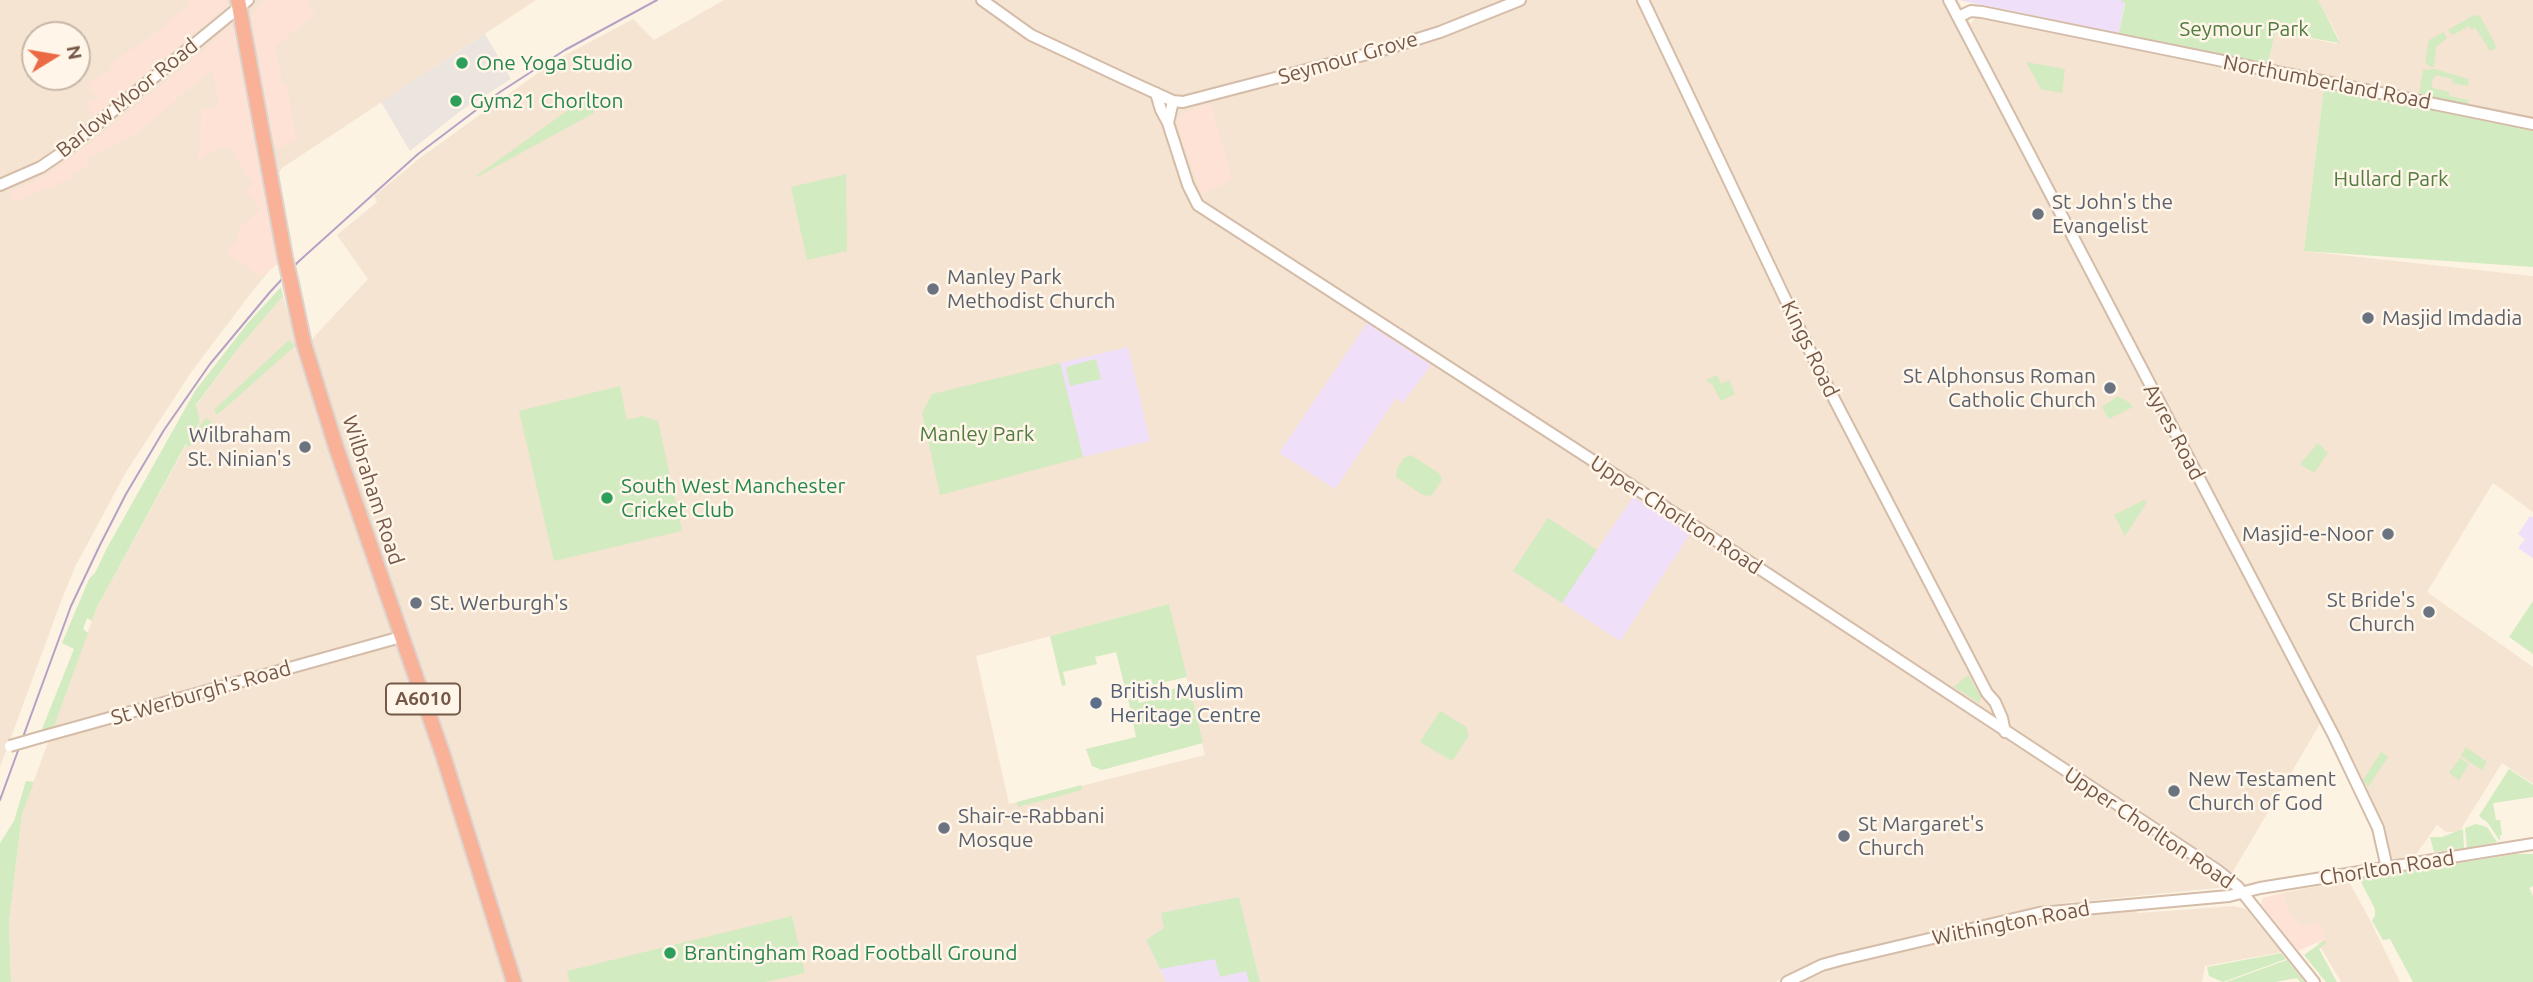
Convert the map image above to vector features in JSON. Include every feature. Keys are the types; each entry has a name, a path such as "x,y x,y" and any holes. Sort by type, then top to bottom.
{"highway":[{"name":"Wilbraham Road","path":"241,2 285,257 304,344 336,447 473,848 514,982"}],"main road":[{"path":"982,0 1031,35 1173,100 1168,123"},
{"name":"Seymour Grove","path":"1173,100 1199,100 1378,51 1440,32 1520,0"},
{"name":"Kings Road","path":"1643,0 1819,370 1987,693 1992,696 2005,732"},
{"name":"Ayres Road","path":"1950,0 2334,736 2381,834 2387,868"},
{"name":"Barlow Moor Road","path":"0,185 41,167 64,152 241,2"},
{"name":"Northumberland Road","path":"1958,17 1971,11 1982,12 2533,124"},
{"name":"Upper Chorlton Road","path":"1156,93 1188,185 1198,205 2217,870 2232,881 2314,982"},
{"name":"St Werburgh's Road","path":"5,747 401,637"},
{"path":"1982,717 1987,693"},
{"name":"Chorlton Road","path":"2242,893 2533,844"},
{"name":"Withington Road","path":"1787,982 1831,962 2039,913 2242,893"}],"shaded area":[{"path":"0,0 536,0 282,168 279,173 294,257 276,262 192,371 126,472 75,567 0,767"},
{"path":"188,0 227,0 228,5 94,116 86,104 97,97 91,88 91,82 112,68 110,64 191,5"},
{"path":"266,0 306,0 315,14 275,47 283,85 287,85 296,140 277,149 272,142 249,17"},
{"path":"724,0 1958,0 1971,24 1975,18 1980,18 2324,87 2304,251 2533,276 2533,512 2493,483 2427,592 2533,667 2533,784 2502,763 2459,832 2446,832 2437,825 2412,860 2389,863 2324,717 2231,875 2227,887 2047,905 1814,961 1775,982 1260,982 1239,897 1165,928 1146,940 1166,982 11,982 9,922 22,814 97,607 200,420 196,406 237,350 283,296 297,345 312,339 368,279 337,235 377,202 374,196 420,158 556,60 633,19 654,40","holes":["1169,604 1205,755 1009,804 976,656"]},
{"path":"1958,0 2125,0 2119,33"},
{"path":"2318,0 2533,0 2533,120 2268,64 2275,31 2337,44 2339,39"},
{"path":"231,27 235,28 280,262 261,277 227,252 238,239 238,230 260,209 246,191 253,184 229,146 219,148 198,162 202,110 219,105 212,69 135,135 86,158 89,166 71,175 72,178 13,202 9,192 42,178 64,163"},
{"path":"485,34 511,79 459,112 410,151 381,102"},
{"path":"1211,104 1232,179 1202,195 1179,131 1178,119 1185,112"},
{"path":"1367,323 1431,365 1403,403 1396,398 1335,489 1279,453"},
{"path":"1128,347 1150,441 1083,457 1060,363"},
{"path":"1633,497 1690,534 1620,641 1513,571 1548,518 1597,550"},
{"path":"2530,516 2533,517 2533,558 2518,548 2525,539 2518,534"},
{"path":"2348,880 2400,982 2341,982 2318,943 2325,939 2317,922 2302,928 2290,914 2282,893"},
{"path":"2282,893 2290,914 2302,927 2318,921 2325,939 2298,951 2261,904 2263,898"},
{"path":"1239,897 1260,982 1166,982 1146,940 1164,928 1161,913"},
{"path":"2233,906 2246,909 2282,952 2205,966 2202,982 1802,982 1834,968 2055,916 2136,909 2138,913"}],"green space":[{"name":"Seymour Park","path":"2120,0 2318,0 2340,43 2275,32 2268,64 2119,33 2125,3"},
{"path":"2474,15 2480,16 2496,46 2495,49 2490,51 2475,27 2471,30 2469,26 2452,35 2448,30"},
{"path":"2444,32 2447,38 2436,47 2434,67 2431,67 2425,62 2429,40"},
{"path":"2026,62 2065,69 2062,93 2041,89"},
{"path":"2434,69 2469,79 2468,86 2452,83 2452,79 2436,75 2431,83 2433,88 2449,92 2449,96 2469,100 2468,104 2419,95 2423,70"},
{"name":"Hullard Park","path":"2324,87 2533,129 2533,267 2304,251"},
{"path":"588,96 594,113 476,176"},
{"path":"846,174 847,251 807,260 791,187"},
{"path":"281,287 283,296 237,350 196,405 200,420 191,437 206,418 212,422 189,447 186,444 97,607 92,621 87,618 83,629 88,633 53,729 42,729 74,649 62,643 89,579 95,573 195,391 247,324"},
{"path":"289,340 295,346 217,415 214,410"},
{"path":"1096,359 1101,379 1070,386 1066,367"},
{"name":"Manley Park","path":"1060,363 1083,457 940,495 922,413 932,394"},
{"path":"1717,375 1721,384 1729,380 1735,394 1721,401 1712,384 1706,380"},
{"name":"South West Manchester Cricket Club","path":"620,386 627,420 642,416 658,421 682,531 554,561 519,411"},
{"path":"2118,396 2133,407 2109,419 2102,407"},
{"path":"2318,443 2328,453 2314,473 2300,464"},
{"path":"1411,455 1440,474 1442,480 1431,496 1423,495 1396,477 1397,469 1404,458"},
{"path":"2144,500 2147,502 2125,536 2114,515"},
{"path":"1548,518 1597,550 1562,603 1513,571"},
{"path":"2533,601 2533,654 2509,637"},
{"path":"1169,604 1187,677 1153,685 1151,679 1134,683 1135,689 1126,692 1116,652 1095,657 1097,664 1063,672 1066,685 1062,686 1050,636"},
{"path":"1968,675 1981,697 1979,703 1954,687"},
{"path":"1189,685 1203,743 1102,770 1092,766 1086,749 1136,737 1128,699 1137,697 1139,703 1155,699 1155,693"},
{"path":"1440,711 1466,727 1468,732 1468,737 1452,761 1420,742"},
{"path":"2466,747 2487,762 2482,770 2461,756"},
{"path":"2381,752 2388,757 2368,787 2363,780"},
{"path":"2460,758 2469,764 2459,780 2449,773"},
{"path":"2509,769 2533,785 2533,797 2493,803 2496,820 2500,820 2500,841 2488,823 2479,816"},
{"path":"26,781 34,782 22,814 9,922 11,982 0,982 0,843 14,821"},
{"path":"1081,785 1082,790 1018,807 1017,802"},
{"path":"2476,824 2487,827 2497,842 2467,848 2465,828"},
{"path":"2463,829 2464,848 2434,852 2430,837 2442,837"},
{"path":"2515,854 2533,854 2533,886 2529,888 2533,896 2533,982 2413,982 2390,939 2383,940 2372,921 2375,909 2361,882 2362,879"},
{"path":"1239,897 1260,982 1249,982 1246,971 1220,977 1215,959 1160,969 1146,940 1164,928 1161,913"},
{"path":"792,916 805,973 765,982 570,982 567,971"},
{"path":"2325,940 2326,943 2319,949 2337,982 2326,982 2304,955"},
{"path":"2281,953 2286,959 2223,982 2209,976 2207,967"},
{"path":"2287,960 2305,982 2300,982 2297,978 2275,982 2226,982"}],"tram line":[{"path":"0,800 71,606 100,545 164,430 210,364 298,262 418,154 500,92 565,50 657,0"}],"place":[{"name":"One Yoga Studio","path":"462,63"},
{"name":"Gym21 Chorlton","path":"456,101"},
{"name":"St John's the Evangelist","path":"2038,214"},
{"name":"Manley Park Methodist Church","path":"933,289"},
{"name":"Masjid Imdadia","path":"2368,318"},
{"name":"St Alphonsus Roman Catholic Church","path":"2110,388"},
{"name":"Wilbraham St. Ninian's","path":"305,447"},
{"name":"South West Manchester Cricket Club","path":"607,498"},
{"name":"Masjid-e-Noor","path":"2388,534"},
{"name":"St. Werburgh's","path":"416,603"},
{"name":"St Bride's Church","path":"2429,612"},
{"name":"British Muslim Heritage Centre","path":"1096,703"},
{"name":"New Testament Church of God","path":"2174,791"},
{"name":"Shair-e-Rabbani Mosque","path":"944,828"},
{"name":"St Margaret's Church","path":"1844,836"},
{"name":"Brantingham Road Football Ground","path":"670,953"}]}
